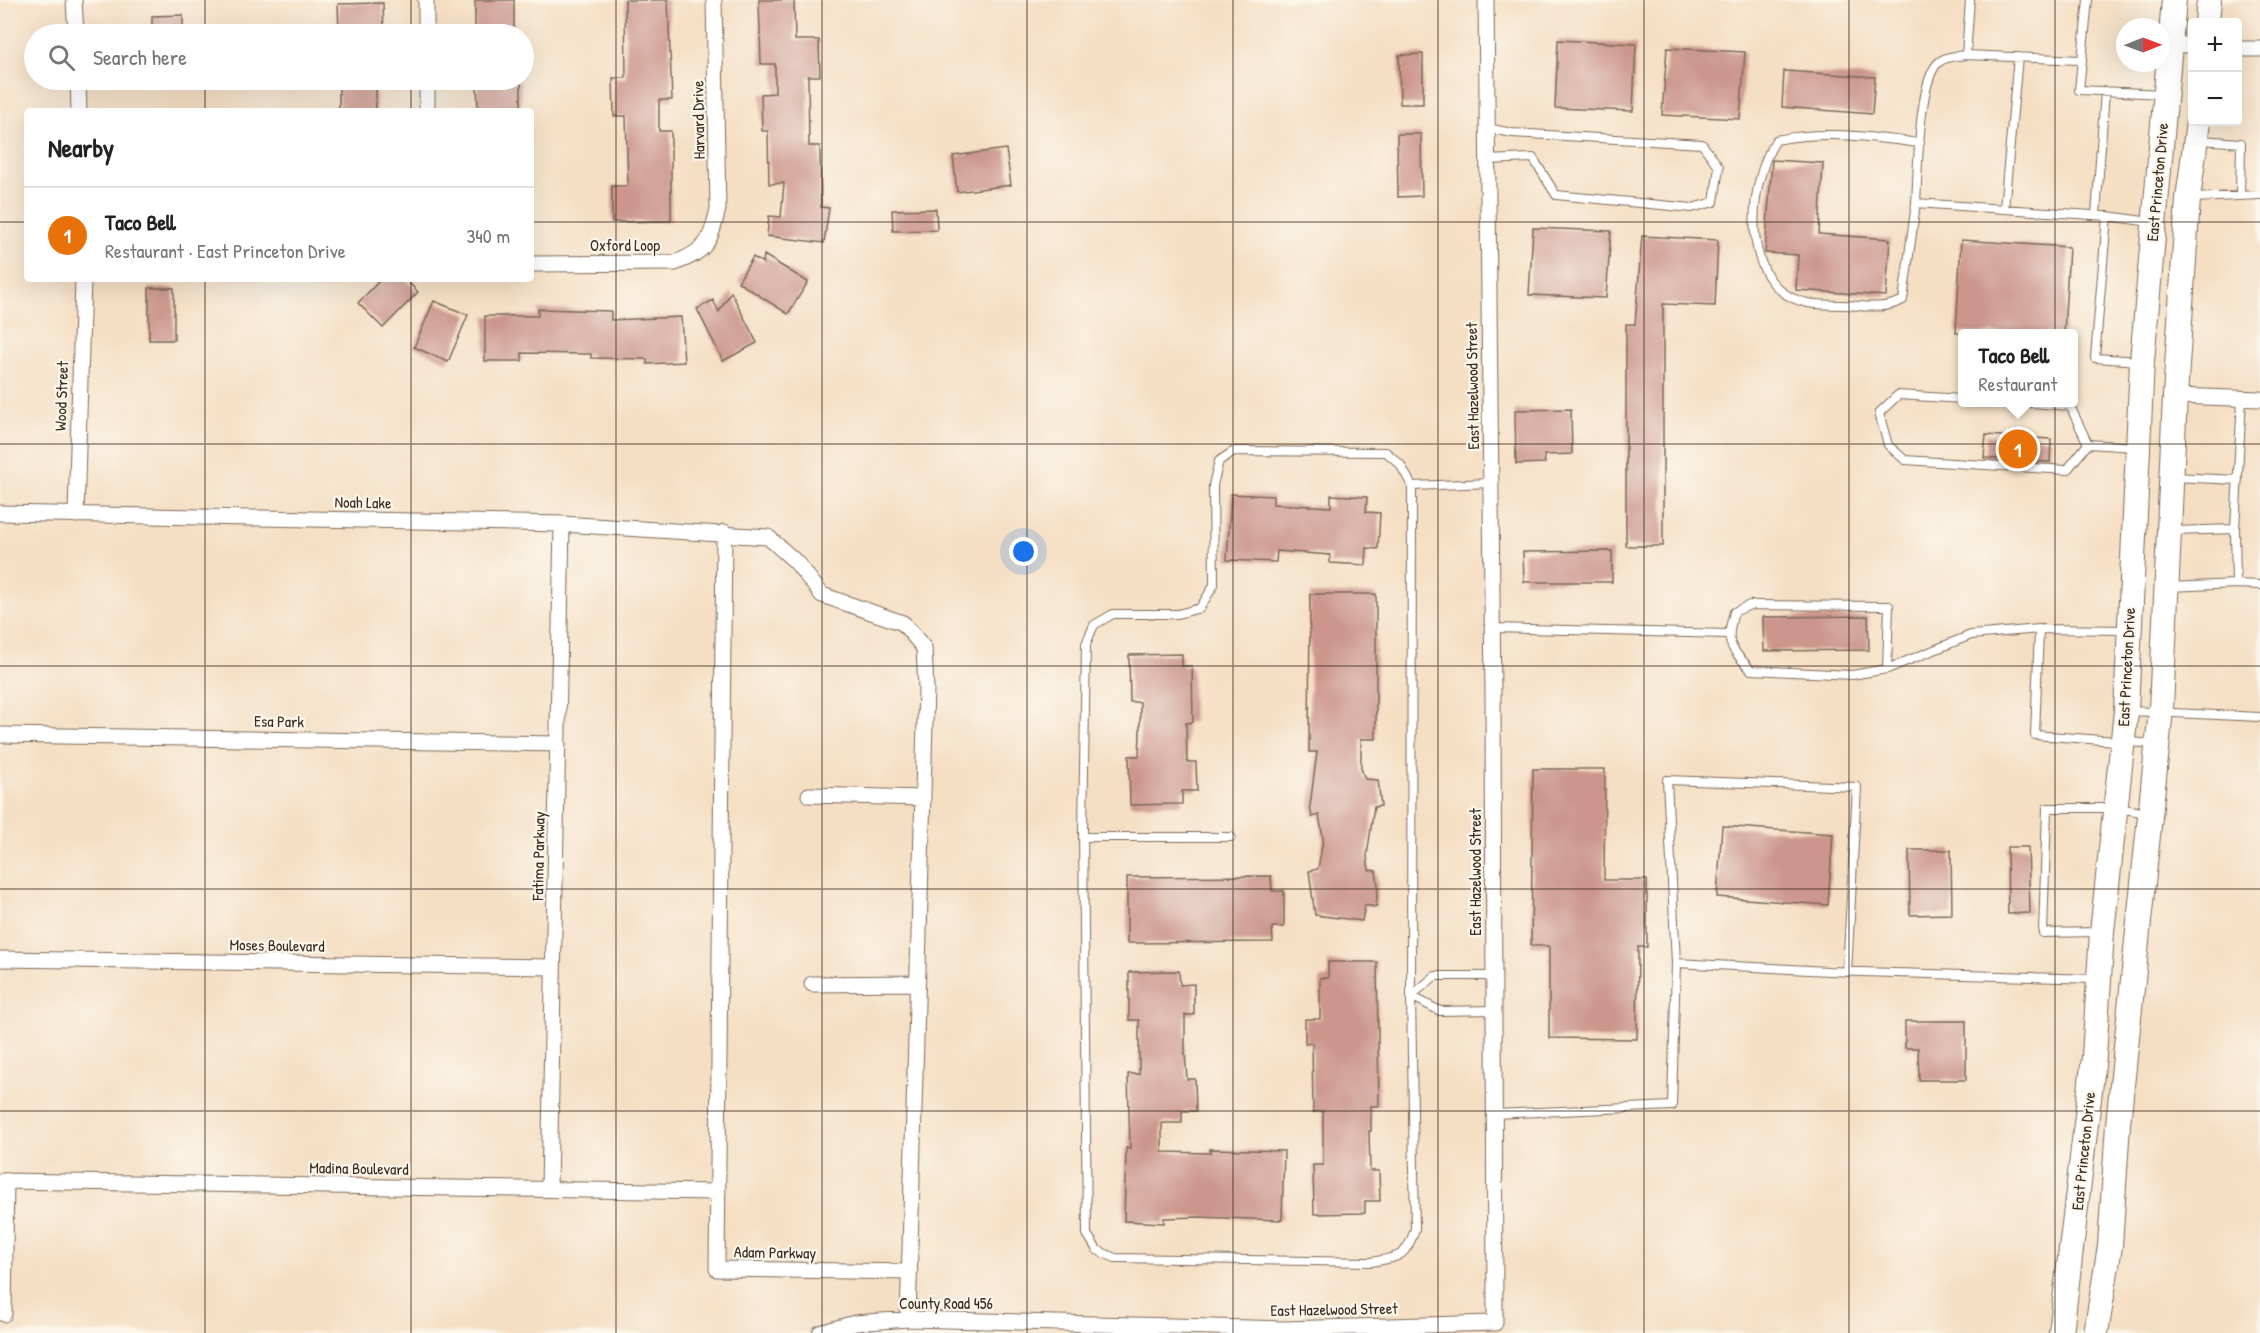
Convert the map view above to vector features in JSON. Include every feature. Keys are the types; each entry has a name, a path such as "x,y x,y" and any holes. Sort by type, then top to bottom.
{"highway":[{"name":"East Princeton Drive","path":"2061,1333 2094,1057 2102,932 2126,711 2142,361 2152,223 2164,94 2182,45 2174,0"},
{"path":"2208,18 2209,0"},
{"name":"East Princeton Drive","path":"2096,1333 2110,1246 2118,1124 2161,710 2175,396 2188,199 2197,131"},
{"path":"2139,447 2172,449"}],"street":[{"path":"74,0 75,24"},
{"path":"426,0 426,24"},
{"name":"Harvard Drive","path":"711,239 718,209 714,0"},
{"name":"East Hazelwood Street","path":"1074,1323 1284,1329 1495,1328 1486,0"},
{"path":"2242,49 2260,49"},
{"path":"78,90 79,108"},
{"path":"427,90 427,108"},
{"name":"Oxford Loop","path":"534,264 675,263 697,255 711,239"},
{"name":"Wood Street","path":"76,514 83,282"},
{"path":"2175,396 2260,399"},
{"name":"Noah Lake","path":"0,513 562,524 724,532 768,537 796,562 822,595 903,623 924,648 923,798 908,1319"},
{"name":"Fatima Parkway","path":"549,1189 562,524"},
{"path":"718,1192 724,532"},
{"name":"Esa Park","path":"0,735 558,744"},
{"path":"809,795 923,798"},
{"name":"Moses Boulevard","path":"0,959 553,967"},
{"path":"812,984 918,983"},
{"path":"3,1181 4,1314"},
{"name":"Madina Boulevard","path":"3,1181 718,1192"},
{"name":"Adam Parkway","path":"718,1192 717,1269 910,1272"},
{"name":"County Road 456","path":"820,1333 855,1323 908,1319 1074,1323"}],"lane":[{"path":"1966,55 1970,0"},
{"path":"2088,0 2080,60 2079,90 2164,94"},
{"path":"1920,143 1842,134 1804,134 1776,140 1765,157 1757,185 1755,235 1761,262 1771,281 1803,302 1889,307 1903,300 1916,203 1924,93 1931,70 1948,57 1966,55 2080,60"},
{"path":"2004,209 2018,57"},
{"path":"2096,216 2105,91"},
{"path":"1487,128 1512,133 1702,144 1719,167 1714,202 1692,208 1556,195 1533,158 1487,160"},
{"path":"2197,131 2241,142 2240,196"},
{"path":"2188,199 2260,195"},
{"path":"1916,203 2107,216 2152,223"},
{"path":"2107,216 2095,358 2142,361"},
{"path":"1958,399 1898,395 1879,413 1888,445 1905,460 2067,470 2088,444"},
{"path":"2236,584 2235,529 2242,398"},
{"path":"2070,407 2088,444"},
{"path":"2088,444 2139,447"},
{"path":"1234,451 1386,452 1400,464 1412,486 1411,996 1415,1229 1409,1247 1399,1257 1371,1262 1114,1258 1097,1250 1087,1234 1083,837 1086,644 1094,625 1113,614 1178,614 1200,608 1215,585 1213,485 1219,461 1234,451"},
{"path":"2171,477 2238,480"},
{"path":"1412,486 1491,483"},
{"path":"2168,531 2235,529"},
{"path":"2165,587 2260,585"},
{"path":"1887,669 1889,606 1750,605 1734,612 1728,634 1729,646 1751,670 1852,675 1887,669 1971,635 2038,629 2128,630"},
{"path":"1492,628 1728,634"},
{"path":"2038,629 2035,735 2157,744"},
{"path":"2126,711 2161,710 2260,717"},
{"path":"1494,1114 1672,1107 1676,963 1667,780 1857,787 1847,972"},
{"path":"2102,932 2043,933 2047,808 2117,808 2150,814"},
{"path":"1083,837 1231,837"},
{"path":"1676,963 1847,972 2098,979"},
{"path":"1411,996 1435,976 1494,976"},
{"path":"1411,996 1440,1011 1494,1010"}],"building":[{"path":"475,0 514,0 514,24 475,24"},
{"path":"625,0 668,0 672,100 659,100 659,131 671,131 671,221 612,222 612,186 628,186 626,116 614,116 613,78 626,78"},
{"path":"759,0 794,0 795,40 819,40 820,76 808,76 809,146 820,146 821,207 829,208 824,243 767,236 769,216 781,217 784,183 769,184 768,131 762,131 761,94 775,93 775,64 761,64"},
{"path":"383,3 384,24 339,24 338,4"},
{"path":"183,15 183,24 152,24 152,16"},
{"path":"1558,40 1636,44 1633,111 1555,108"},
{"path":"1667,48 1745,52 1740,119 1662,115"},
{"path":"1423,54 1423,104 1400,104 1399,55"},
{"path":"1784,71 1875,77 1872,114 1782,107"},
{"path":"339,90 376,90 376,108 339,108"},
{"path":"477,90 521,90 521,108 478,108"},
{"path":"1397,134 1421,134 1422,196 1398,197"},
{"path":"1006,149 1011,185 957,192 953,156"},
{"path":"1772,160 1823,163 1819,234 1890,239 1886,296 1796,290 1798,255 1765,253"},
{"path":"936,209 937,230 893,231 892,210"},
{"path":"1533,228 1611,231 1606,298 1529,295"},
{"path":"1642,236 1718,240 1715,306 1663,304 1663,546 1626,546 1626,324 1635,324"},
{"path":"1961,240 2069,247 2064,329 1958,329 1956,333"},
{"path":"764,255 808,282 788,314 738,282 753,257 763,263"},
{"path":"378,282 408,282 418,292 383,328 358,303"},
{"path":"149,288 174,288 174,340 149,340"},
{"path":"731,292 757,343 723,361 697,309 713,300 719,312"},
{"path":"434,301 468,315 448,362 414,347"},
{"path":"538,309 611,311 611,320 681,317 684,362 647,364 647,359 591,358 591,354 522,353 522,361 485,361 485,316 538,316"},
{"path":"1571,409 1572,454 1544,455 1545,463 1516,464 1515,410"},
{"path":"1986,435 2051,439 2050,462 1984,458"},
{"path":"1231,494 1273,496 1273,504 1331,507 1331,495 1367,497 1366,512 1380,513 1378,549 1367,548 1366,565 1330,563 1330,555 1277,551 1276,562 1227,560"},
{"path":"1612,551 1612,582 1524,582 1523,552"},
{"path":"1310,594 1376,594 1376,739 1361,739 1361,768 1365,779 1378,780 1381,806 1374,807 1367,856 1369,870 1376,871 1378,886 1376,907 1365,905 1362,921 1315,915 1309,871 1318,869 1323,839 1319,815 1312,817 1310,806 1317,752 1309,752"},
{"path":"1868,616 1869,650 1764,651 1763,617"},
{"path":"1182,654 1182,666 1192,666 1193,722 1186,723 1187,762 1196,762 1197,791 1182,791 1182,804 1130,805 1129,756 1139,756 1140,702 1130,702 1129,655"},
{"path":"1533,769 1605,769 1604,880 1647,880 1647,947 1638,947 1637,1039 1549,1038 1549,946 1531,946"},
{"path":"1722,826 1833,834 1828,905 1717,897"},
{"path":"2007,847 2028,847 2030,913 2008,914"},
{"path":"1909,850 1951,850 1952,914 1910,915"},
{"path":"1271,876 1272,891 1284,891 1284,927 1272,927 1273,942 1127,943 1127,877"},
{"path":"1328,962 1377,962 1379,1106 1371,1106 1371,1131 1369,1131 1370,1171 1379,1171 1380,1201 1365,1201 1365,1213 1314,1214 1313,1165 1323,1165 1323,1111 1313,1112 1312,1043 1305,1044 1305,1019 1320,1019 1320,978 1328,978"},
{"path":"1179,971 1180,985 1194,984 1194,1015 1185,1015 1185,1053 1187,1079 1195,1079 1196,1111 1182,1111 1182,1123 1162,1123 1162,1152 1210,1153 1210,1149 1284,1151 1282,1220 1199,1217 1164,1218 1164,1223 1124,1221 1126,1148 1130,1149 1128,1074 1139,1074 1139,1020 1129,1020 1129,972"},
{"path":"1905,1021 1966,1021 1966,1080 1919,1080 1918,1048 1905,1048"}],"place":[{"name":"Taco Bell","path":"2018,449"}]}
